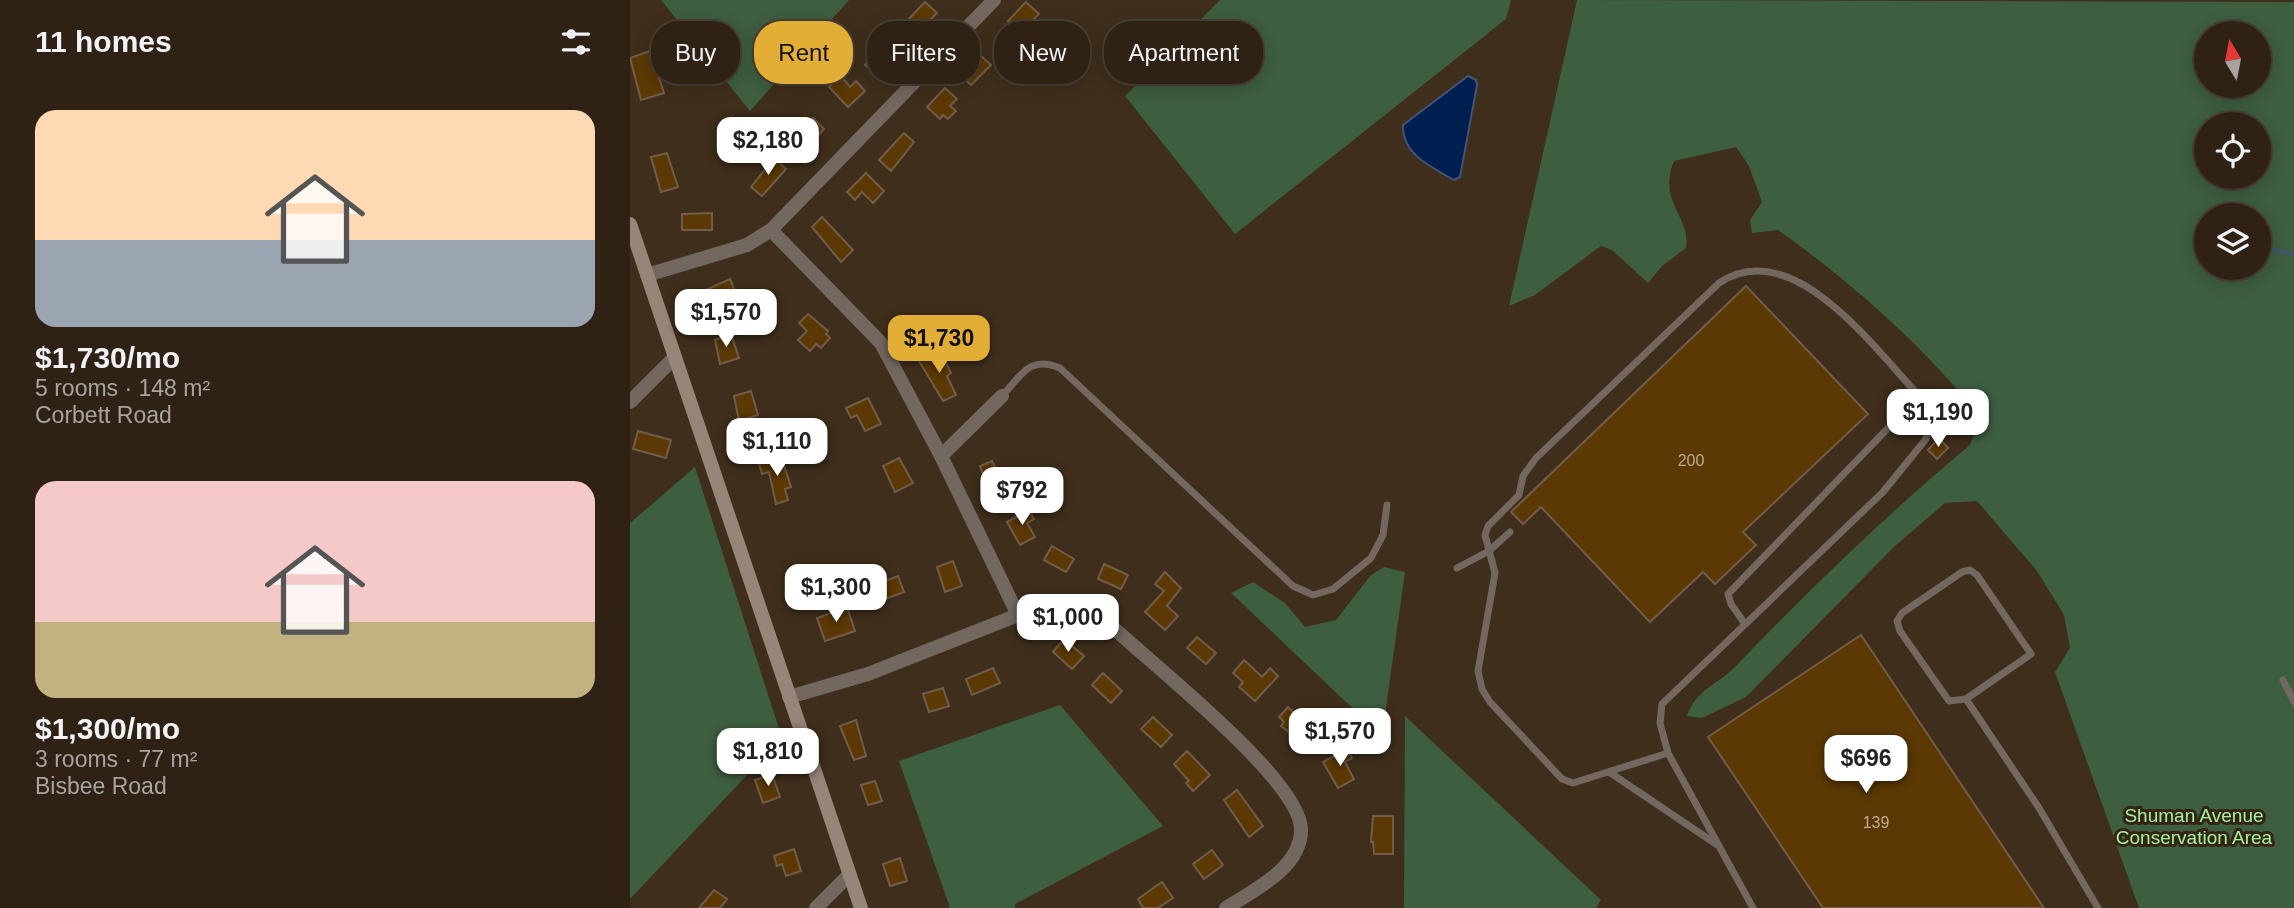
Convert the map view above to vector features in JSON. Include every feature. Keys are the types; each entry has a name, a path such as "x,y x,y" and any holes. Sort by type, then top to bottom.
{"street":[{"path":"647,275 747,245 771,230 994,0"},
{"path":"630,224 860,908"},
{"path":"771,230 881,343 941,456 1018,615"},
{"path":"630,402 675,357"},
{"path":"941,456 1002,396"},
{"path":"789,697 868,674 1018,615 1086,610 1106,621 1262,762 1283,789 1301,829 1297,847 1286,867 1226,908"},
{"path":"816,908 849,875"}],"lane":[{"path":"1668,753 1573,783 1562,779 1482,689 1478,671 1495,573 1485,535 1488,526 1519,495 1523,476 1536,458 1719,283 1736,272 1756,269 1813,291 1853,321 1919,396 1931,411 1931,418 1926,439 1883,492 1662,704 1660,723 1668,753 1753,908"},
{"path":"1002,396 1034,363 1045,361 1060,368 1293,586 1313,594 1333,589 1371,558 1383,536 1387,505"},
{"path":"1745,624 1728,594 1919,396"},
{"path":"1457,568 1489,551 1510,532"},
{"path":"1970,570 1977,575 2031,654 1966,699 1949,701 1897,626 1902,613 1962,572 1970,570"},
{"path":"2283,680 2294,702"},
{"path":"1966,699 2039,808 2098,908"},
{"path":"1609,772 1719,846"}],"green space":[{"path":"661,0 849,0 830,21 754,21 754,84 774,84 750,111 728,84 740,84 740,21 678,21"},
{"path":"1220,0 1511,0 1506,19 1235,234 1125,96 1137,84 1263,84 1263,21 1199,21"},
{"name":"Shuman Avenue Conservation Area","path":"1577,0 2294,2 2294,908 2139,908 2055,672 2070,648 2064,615 2037,571 1977,501 1945,503 1894,547 1746,697 1702,718 1687,716 1701,694 1734,668 1849,553 1970,445 1980,417 1911,340 1832,271 1778,230 1752,233 1750,220 1762,202 1749,166 1736,147 1674,161 1669,187 1684,227 1686,248 1662,266 1648,283 1612,250 1601,246 1535,295 1509,306"},
{"path":"695,467 782,738 630,899 630,523"},
{"path":"1384,567 1405,572 1382,736 1231,593 1253,582 1285,603 1305,627 1336,620 1371,575"},
{"path":"1060,705 1163,826 1015,904 1015,908 950,908 899,761"},
{"path":"1405,716 1601,900 1596,908 1404,908"}],"water":[{"path":"1468,76 1476,80 1477,85 1460,177 1454,180 1428,165 1413,152 1407,144 1403,125"}],"building":[{"path":"925,2 937,13 929,21 907,21"},
{"path":"1026,2 1039,14 1032,21 1008,21"},
{"path":"650,51 651,84 661,84 664,93 641,100 630,58"},
{"path":"980,55 991,65 980,76"},
{"path":"856,81 865,91 848,107 829,87 832,84 848,84 850,87"},
{"path":"945,88 957,99 950,106 956,111 948,119 943,115 940,119 927,107"},
{"path":"813,118 824,129 802,155 791,141"},
{"path":"904,133 914,142 891,171 879,160"},
{"path":"667,153 678,187 661,192 651,157"},
{"path":"774,158 786,169 762,196 751,187"},
{"path":"866,173 884,191 873,203 862,192 855,200 847,192"},
{"path":"712,213 712,230 682,230 682,214"},
{"path":"822,217 853,250 841,262 812,227"},
{"path":"730,279 737,296 706,305 701,292"},
{"path":"1746,286 1868,414 1743,532 1756,545 1715,584 1703,572 1650,622 1541,507 1523,524 1511,512"},
{"path":"808,314 828,331 826,334 830,338 821,348 816,344 810,351 798,340 807,331 799,323"},
{"path":"731,334 739,358 720,364 715,340"},
{"path":"941,353 951,373 947,376 956,395 943,401 919,361"},
{"path":"751,391 758,415 739,421 734,396"},
{"path":"868,398 881,424 865,431 857,415 851,418 846,408"},
{"path":"638,431 671,440 666,458 633,449"},
{"path":"1939,438 1948,448 1937,459 1928,450"},
{"path":"781,456 791,487 785,489 788,500 776,504 769,472 762,474 759,464"},
{"path":"899,458 913,483 895,492 883,466"},
{"path":"992,461 1007,491 992,498 980,466"},
{"path":"1029,510 1034,519 1027,523 1035,537 1020,545 1007,522"},
{"path":"1052,546 1074,559 1066,572 1044,560"},
{"path":"953,561 962,586 945,592 937,567"},
{"path":"1104,564 1128,575 1121,589 1098,579"},
{"path":"1165,572 1181,588 1167,606 1178,616 1165,630 1145,612 1164,591 1155,584"},
{"path":"898,576 904,592 883,600 878,584"},
{"path":"847,607 855,631 825,641 817,618"},
{"path":"1861,635 2044,908 1823,908 1708,737"},
{"path":"1197,637 1216,653 1206,664 1187,648"},
{"path":"1064,639 1084,656 1072,669 1053,652"},
{"path":"1244,660 1262,677 1270,668 1278,676 1255,701 1239,687 1243,682 1233,673"},
{"path":"993,668 1000,683 972,695 966,679"},
{"path":"1103,673 1122,691 1111,703 1092,685"},
{"path":"943,688 949,706 929,712 923,694"},
{"path":"1288,707 1307,726 1295,737 1281,726 1284,722 1279,717"},
{"path":"1153,717 1172,735 1161,747 1141,729"},
{"path":"856,720 866,756 854,760 840,726"},
{"path":"1347,749 1352,758 1345,762 1354,779 1338,788 1323,762"},
{"path":"1187,751 1210,775 1193,791 1186,783 1189,781 1174,764"},
{"path":"772,774 780,797 763,803 755,780"},
{"path":"875,781 882,801 868,805 861,785"},
{"path":"1237,790 1263,826 1249,837 1224,800"},
{"path":"1373,816 1393,816 1393,854 1374,854 1371,842"},
{"path":"794,849 801,871 786,876 782,864 777,866 774,856"},
{"path":"1212,850 1223,865 1204,879 1193,864"},
{"path":"900,858 907,881 890,886 883,864"},
{"path":"1162,882 1173,898 1158,908 1143,908 1138,899"},
{"path":"714,890 727,899 720,908 699,908"}],"waterway":[{"path":"2271,249 2294,254"}]}
